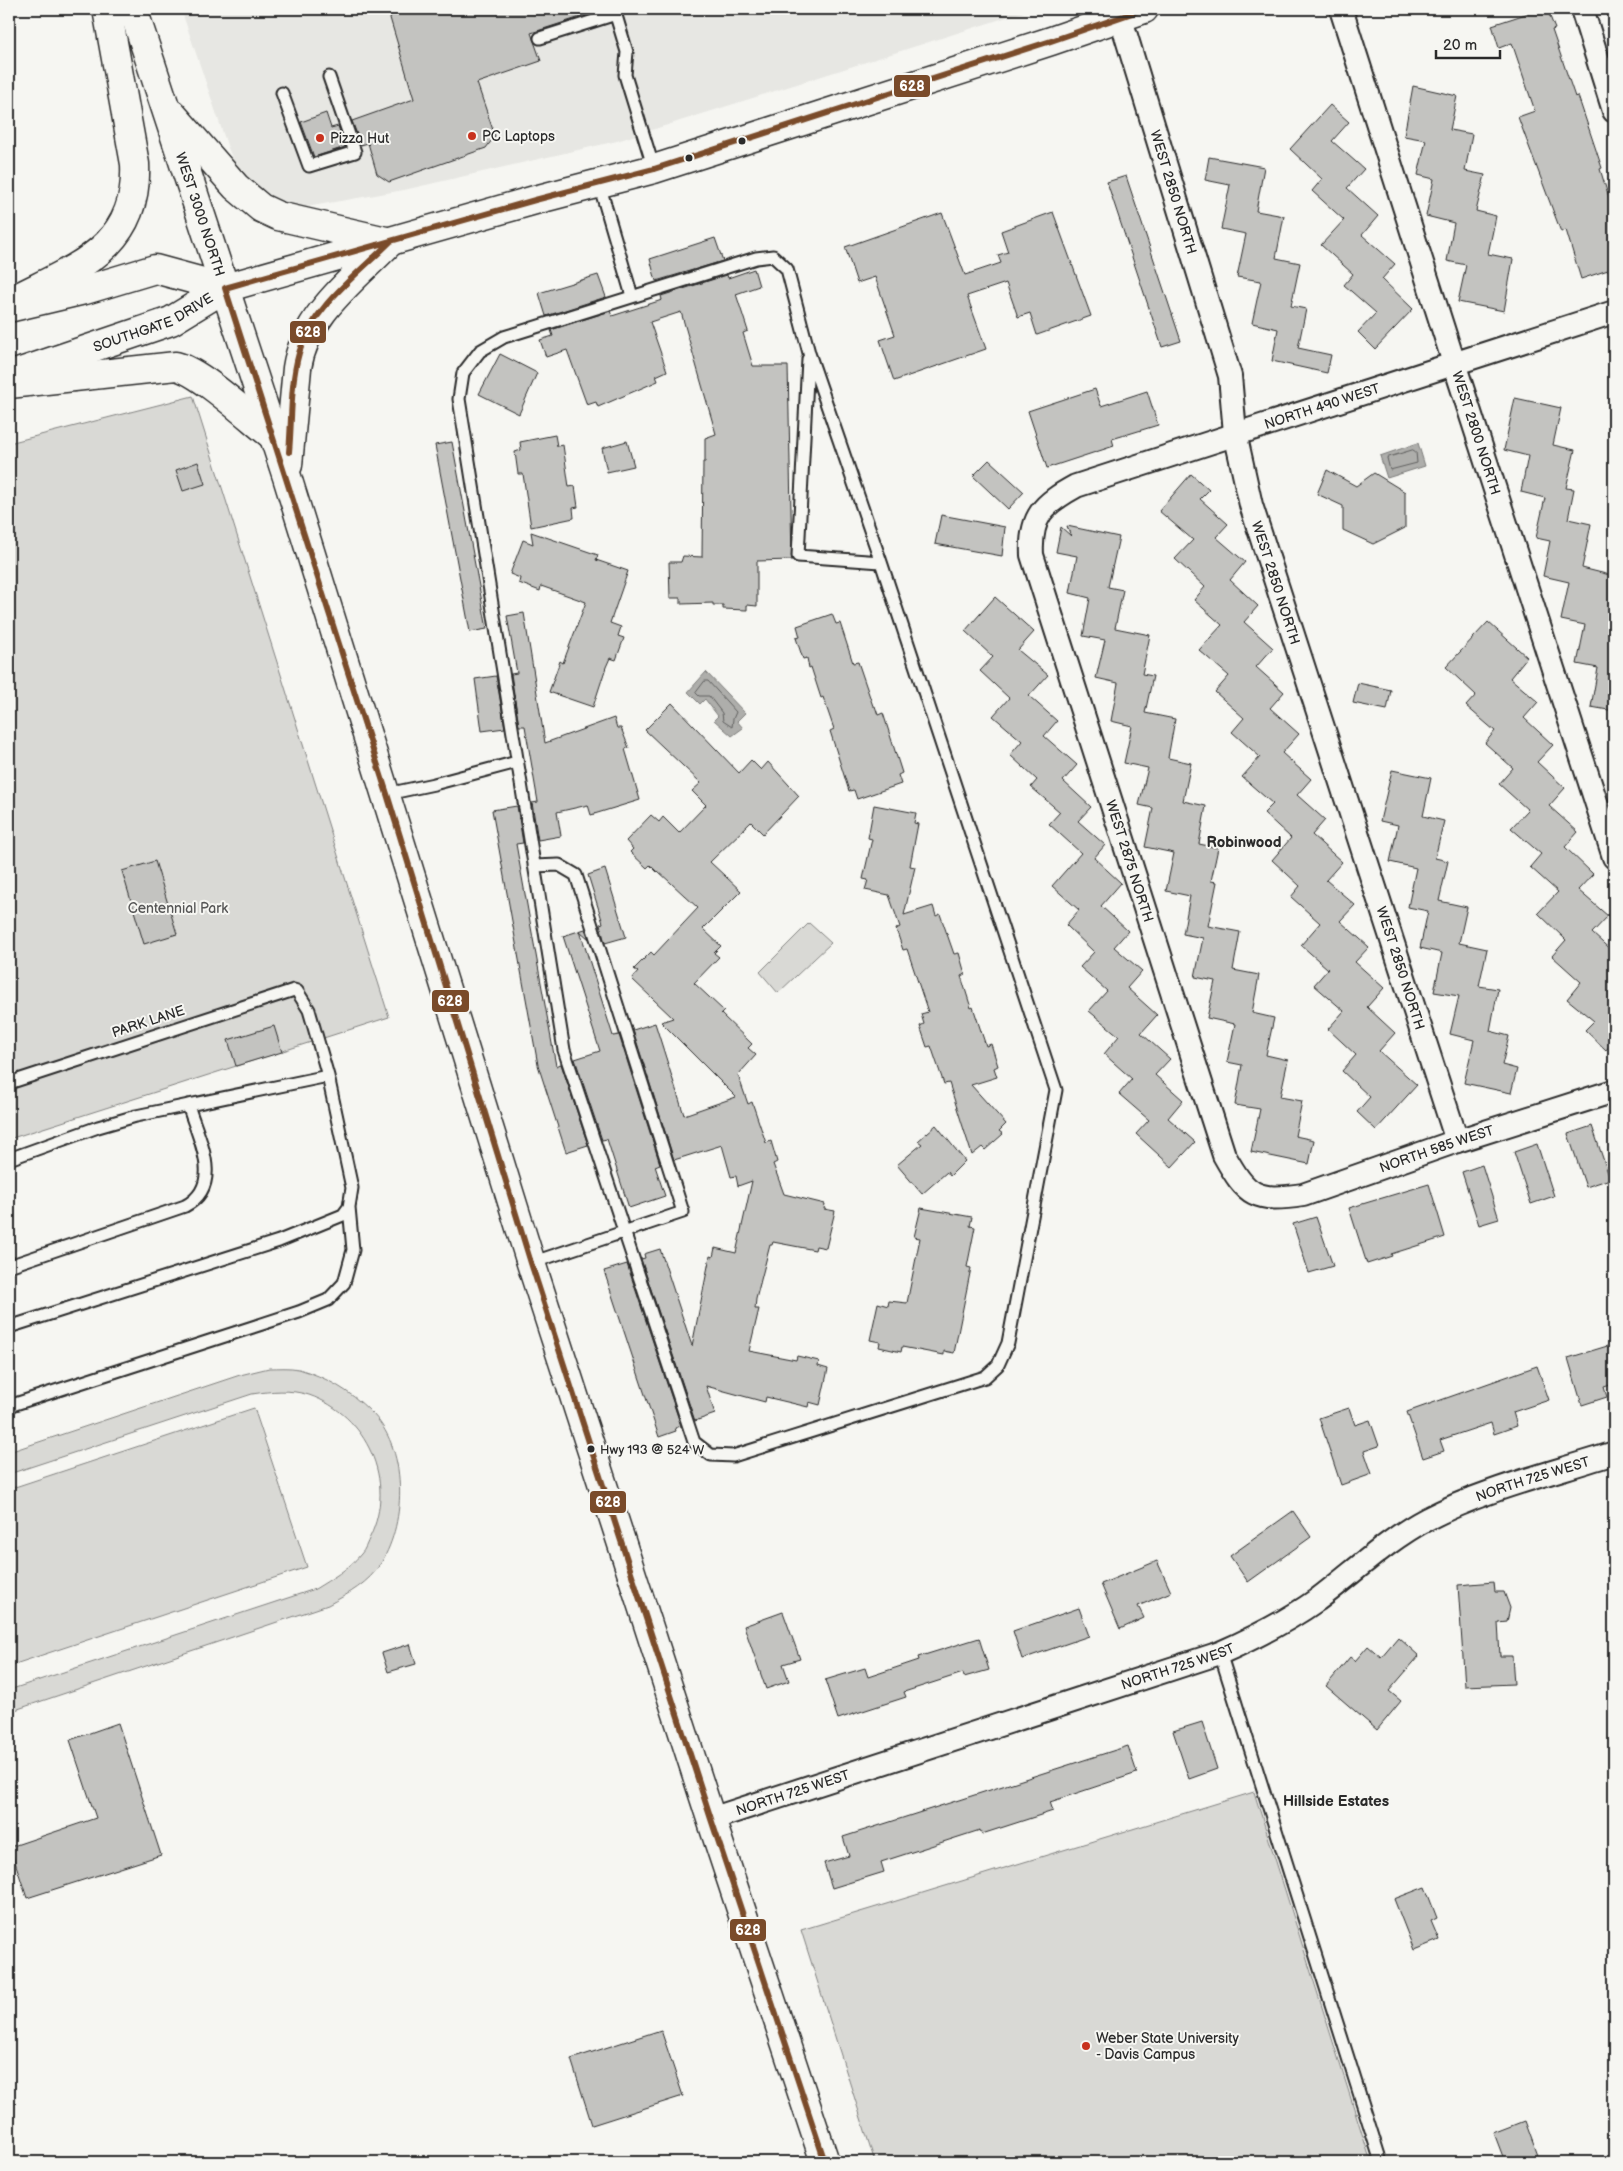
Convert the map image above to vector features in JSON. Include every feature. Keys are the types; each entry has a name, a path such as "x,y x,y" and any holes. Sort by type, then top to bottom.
{"main road":[{"path":"9,302 96,256 117,233 131,206 136,164 107,9"},
{"name":"WEST 3000 NORTH","path":"133,9 287,477 387,794 531,1264 711,1819 825,2162"},
{"path":"225,288 654,169 1051,42 1127,11"},
{"path":"164,106 236,187 261,208 278,216 390,242"},
{"path":"287,477 297,368 299,354 307,333 319,314 390,242"},
{"name":"SOUTHGATE DRIVE","path":"9,308 85,290 155,269 225,288"},
{"name":"SOUTHGATE DRIVE","path":"9,376 171,321 225,288"},
{"path":"9,384 176,366 189,371 207,383 273,436"}],"street":[{"name":"WEST 2800 NORTH","path":"1341,9 1614,857"},
{"path":"1582,9 1614,111"},
{"name":"WEST 2850 NORTH","path":"1127,11 1230,376 1235,433 1251,505 1457,1141"},
{"name":"NORTH 490 WEST","path":"1038,516 1052,499 1076,486 1614,312"},
{"name":"WEST 2875 NORTH","path":"1038,516 1031,536 1032,555 1065,660 1224,1155 1237,1178 1256,1196"},
{"name":"NORTH 585 WEST","path":"1256,1196 1280,1199 1303,1195 1457,1141 1614,1091"},
{"name":"NORTH 725 WEST","path":"711,1819 1220,1653 1266,1633 1315,1601 1386,1546 1426,1519 1471,1499 1614,1453"}],"lane":[{"path":"540,38 615,11 627,52 625,75 654,169"},
{"path":"282,93 309,166 356,152 329,77"},
{"path":"599,184 632,296"},
{"path":"773,256 787,269 809,353 881,562 1056,1090 1008,1343 998,1365 985,1376 733,1456 711,1455 694,1442 564,1050 459,399 463,373 480,350 504,337 632,296 756,258 773,256"},
{"path":"809,353 798,556 881,562"},
{"path":"387,794 434,784 517,762"},
{"path":"531,1264 683,1212 576,875 559,866 534,866"},
{"name":"PARK LANE","path":"9,1083 294,990 297,991 309,1010 328,1076"},
{"path":"9,1159 98,1127 188,1105 328,1076 352,1188 349,1207 353,1250 344,1283 328,1300 299,1312 9,1406"},
{"path":"9,1266 178,1209 196,1200 207,1182 207,1166 188,1105"},
{"path":"9,1327 279,1241 343,1215 349,1207"},
{"path":"1220,1653 1381,2162"}],"shaded area":[{"path":"181,9 1033,9 617,141 404,190 300,208 285,205 256,191 236,167"}],"green space":[{"name":"Centennial Park","path":"193,396 389,1017 9,1139 9,443"},
{"path":"809,923 831,943 778,993 760,972"},
{"path":"269,1368 299,1369 319,1376 346,1391 370,1411 382,1426 391,1444 397,1464 400,1485 396,1527 390,1546 376,1570 358,1587 328,1605 9,1712 9,1690 315,1589 345,1569 362,1552 378,1516 380,1494 378,1473 371,1453 361,1434 347,1418 329,1405 302,1393 281,1391 252,1394 9,1474 9,1452 240,1375"},
{"path":"254,1408 307,1567 9,1666 9,1489"},
{"name":"Weber State University - Davis Campus","path":"1254,1792 1371,2162 875,2162 801,1930"}],"water":[{"path":"1418,443 1425,466 1387,478 1380,456"},
{"path":"706,672 745,713 737,721 743,728 732,736 714,720 718,716 705,699 700,704 688,692"}],"building":[{"path":"394,9 595,9 596,12 531,33 541,61 477,83 495,136 486,148 389,182 377,174 368,143 361,145 352,121 414,99 390,18"},
{"path":"1541,9 1547,9 1555,29 1552,30 1575,97 1578,96 1602,168 1600,169 1614,214 1614,268 1581,279 1566,230 1561,232 1518,117 1535,111 1512,43 1499,48 1492,25"},
{"path":"1413,86 1457,96 1450,130 1472,134 1465,171 1485,175 1476,211 1496,216 1488,254 1513,259 1504,311 1458,302 1466,265 1447,261 1454,223 1426,216 1434,179 1418,175 1426,140 1404,136"},
{"path":"1330,105 1349,122 1332,141 1364,169 1347,188 1378,216 1362,235 1395,264 1382,279 1413,309 1375,349 1358,332 1376,313 1344,285 1353,274 1321,245 1344,220 1312,191 1322,179 1290,149"},
{"name":"Pizza Hut","path":"326,113 331,128 338,126 345,147 314,157 301,122"},
{"path":"1209,157 1264,167 1256,211 1284,216 1276,258 1300,263 1291,306 1306,309 1298,348 1331,355 1327,373 1272,361 1278,329 1252,323 1261,281 1237,277 1246,234 1221,229 1230,185 1205,180"},
{"path":"1126,176 1181,341 1162,347 1107,182"},
{"path":"1053,212 1091,316 1037,335 1030,313 1018,317 1006,283 967,296 986,349 894,381 880,340 895,335 875,277 857,283 845,247 942,213 965,275 1001,263 998,255 1008,252 1001,231"},
{"path":"715,238 723,261 656,281 650,259"},
{"path":"754,269 759,286 736,294 748,331 743,333 753,366 788,366 792,560 757,561 757,606 747,605 747,610 723,609 723,605 713,605 713,603 681,604 681,598 670,598 669,562 681,562 683,556 702,557 705,438 716,434 681,312 650,322 667,371 656,376 658,381 598,407 596,402 587,405 567,350 546,357 540,340 553,336 551,330 610,311 612,316 662,300 661,296 727,275 728,278"},
{"path":"598,275 606,297 546,316 539,293"},
{"path":"500,354 537,373 519,414 479,394"},
{"path":"1095,389 1101,406 1147,391 1158,425 1112,439 1114,446 1047,468 1028,411"},
{"path":"1515,398 1561,408 1553,445 1575,450 1566,488 1574,489 1568,519 1591,524 1582,568 1614,576 1614,592 1609,616 1614,617 1614,711 1591,707 1598,668 1577,664 1585,625 1561,620 1569,582 1543,576 1550,541 1536,538 1545,498 1521,492 1528,456 1504,450"},
{"path":"555,435 557,446 563,445 569,487 575,486 578,507 573,508 574,518 531,527 523,474 518,474 515,452 521,450 520,442"},
{"path":"627,441 634,466 607,472 602,448"},
{"path":"452,442 487,629 470,632 435,445"},
{"path":"989,460 1024,492 1008,509 973,476"},
{"path":"198,462 205,484 183,491 176,470"},
{"path":"1327,470 1356,486 1374,473 1405,492 1405,528 1373,544 1343,530 1343,506 1317,494"},
{"path":"1191,474 1209,490 1200,499 1228,524 1216,537 1245,562 1230,580 1258,606 1244,622 1273,648 1256,667 1284,692 1270,708 1299,734 1282,753 1311,779 1297,795 1325,820 1312,835 1342,862 1326,880 1355,905 1340,921 1369,947 1355,962 1384,988 1367,1007 1395,1033 1379,1051 1417,1085 1376,1130 1357,1112 1370,1097 1342,1071 1356,1055 1328,1029 1344,1011 1314,985 1328,969 1301,945 1320,923 1291,897 1300,886 1272,860 1291,838 1264,813 1273,804 1242,777 1260,757 1232,732 1244,718 1215,692 1229,676 1199,650 1222,625 1194,600 1205,587 1175,559 1193,540 1159,511"},
{"path":"941,515 1005,527 1002,556 935,544"},
{"path":"1067,526 1119,537 1108,587 1123,590 1115,628 1150,635 1142,674 1153,676 1145,713 1175,719 1168,758 1191,763 1183,801 1206,806 1199,844 1218,848 1211,881 1217,882 1208,926 1240,932 1233,970 1259,975 1252,1013 1274,1018 1266,1055 1288,1060 1280,1097 1302,1101 1295,1136 1314,1140 1309,1164 1251,1152 1260,1109 1235,1105 1242,1065 1227,1062 1235,1024 1207,1018 1215,981 1195,977 1203,938 1183,934 1190,896 1166,891 1174,853 1145,847 1153,808 1139,805 1148,768 1124,763 1132,726 1111,721 1118,683 1096,678 1105,640 1083,636 1090,598 1070,593 1077,556 1056,552 1061,527 1071,536"},
{"path":"531,532 598,555 596,560 628,571 610,623 621,627 618,636 624,638 616,660 610,658 593,707 549,692 560,661 563,663 586,602 541,586 540,591 519,583 520,578 510,574 523,540 533,544"},
{"path":"995,597 1034,632 1018,650 1048,675 1029,696 1057,721 1044,736 1077,765 1063,781 1091,807 1078,821 1105,845 1094,858 1121,883 1101,906 1128,931 1114,947 1142,971 1127,988 1157,1015 1141,1033 1170,1059 1155,1075 1183,1100 1168,1118 1195,1142 1172,1167 1136,1134 1149,1120 1119,1094 1132,1079 1104,1054 1119,1036 1089,1011 1107,991 1080,967 1094,952 1066,925 1079,910 1052,886 1081,853 1049,824 1060,812 1031,787 1037,780 1010,755 1022,741 993,716 1009,698 980,671 993,657 965,631"},
{"path":"524,613 545,743 614,718 617,728 621,728 629,748 625,749 640,800 591,815 588,805 557,812 561,836 538,840 532,803 538,802 525,726 519,726 511,674 517,673 507,616"},
{"path":"832,614 836,624 840,623 853,663 858,662 873,706 875,706 878,715 883,713 902,773 898,775 901,784 857,799 854,790 849,791 830,731 834,729 823,697 821,698 807,658 803,659 796,638 800,637 797,626"},
{"path":"1488,622 1527,657 1510,678 1538,702 1524,718 1553,745 1537,762 1565,788 1549,806 1578,832 1565,847 1593,874 1578,890 1608,916 1592,933 1614,953 1614,1041 1606,1050 1585,1030 1594,1021 1567,999 1581,982 1552,956 1566,940 1538,913 1558,892 1530,867 1541,854 1511,828 1528,810 1499,784 1513,768 1485,743 1495,731 1466,706 1476,695 1446,667"},
{"path":"496,676 505,728 482,731 475,679"},
{"path":"1358,683 1391,690 1387,710 1353,703"},
{"path":"672,703 739,773 751,760 761,770 768,762 799,796 763,834 751,822 710,862 741,891 703,929 721,946 714,953 719,957 694,983 724,1011 721,1014 752,1044 748,1048 756,1055 738,1075 748,1104 752,1102 766,1143 771,1141 777,1162 773,1164 784,1194 825,1204 824,1209 835,1211 826,1248 816,1246 815,1250 773,1242 770,1245 756,1299 755,1309 759,1309 749,1351 796,1360 797,1356 819,1361 818,1366 828,1369 820,1405 809,1402 808,1407 766,1397 765,1402 706,1386 715,1414 695,1421 641,1259 645,1258 644,1254 660,1249 692,1346 710,1256 713,1257 715,1248 736,1253 752,1181 738,1186 736,1176 731,1177 722,1145 674,1160 633,1030 655,1023 684,1115 736,1097 661,1022 673,1018 632,979 638,972 634,969 651,952 654,955 698,908 658,871 650,865 647,868 630,852 633,849 626,841 651,815 659,822 663,817 679,833 706,805 692,791 701,783 645,730"},
{"path":"1392,770 1431,778 1423,816 1444,821 1435,858 1448,861 1439,901 1467,907 1459,943 1487,949 1479,986 1498,989 1490,1031 1509,1036 1502,1065 1517,1069 1511,1093 1464,1083 1474,1040 1450,1034 1459,996 1434,992 1442,953 1420,948 1428,911 1408,907 1416,868 1390,862 1398,825 1380,821"},
{"path":"874,805 916,813 914,823 918,824 910,866 915,867 904,915 933,906 936,916 940,914 954,954 959,953 965,974 961,976 971,1008 973,1007 986,1046 991,1044 998,1066 994,1068 997,1077 971,1085 1006,1124 999,1131 1003,1134 985,1150 982,1147 972,1155 949,1083 944,1084 931,1046 927,1047 920,1026 924,1024 921,1014 928,1012 907,949 903,950 896,929 900,927 889,895 865,890 868,880 863,879 872,839 868,838"},
{"path":"517,806 523,843 516,844 556,1066 561,1064 588,1145 566,1152 538,1065 492,810"},
{"path":"155,861 177,934 144,944 122,871"},
{"path":"605,869 626,937 605,943 600,924 603,923 588,875"},
{"path":"585,929 589,939 580,931 613,1036 619,1035 660,1164 655,1166 665,1196 629,1208 607,1139 602,1140 575,1059 600,1051 563,936"},
{"path":"274,1026 282,1052 236,1066 228,1040"},
{"path":"936,1125 965,1161 950,1176 947,1172 922,1194 897,1165 922,1144 918,1141"},
{"path":"1592,1126 1610,1179 1586,1187 1568,1134"},
{"path":"1537,1144 1554,1196 1531,1204 1514,1152"},
{"path":"1482,1165 1499,1219 1479,1225 1462,1172"},
{"path":"1429,1184 1445,1237 1391,1254 1392,1256 1367,1264 1349,1208"},
{"path":"921,1208 972,1217 970,1226 975,1227 967,1267 971,1268 954,1353 944,1351 944,1355 902,1347 901,1352 879,1347 880,1342 870,1340 878,1303 888,1306 889,1301 907,1303 920,1238 914,1237"},
{"path":"1316,1217 1333,1266 1309,1273 1293,1224"},
{"path":"627,1264 681,1426 675,1428 676,1431 659,1437 604,1271"},
{"path":"1614,1344 1614,1384 1604,1387 1607,1397 1582,1405 1568,1358"},
{"path":"1537,1366 1549,1400 1513,1412 1517,1426 1494,1434 1491,1423 1440,1440 1444,1451 1423,1458 1407,1412"},
{"path":"1349,1408 1355,1425 1370,1420 1379,1446 1364,1451 1372,1474 1341,1485 1319,1418"},
{"path":"1293,1511 1311,1537 1248,1582 1230,1556"},
{"path":"1157,1561 1171,1592 1138,1606 1144,1618 1120,1629 1101,1584"},
{"path":"1494,1582 1495,1592 1504,1592 1510,1608 1507,1622 1498,1623 1500,1656 1512,1656 1514,1684 1465,1686 1458,1585"},
{"path":"1079,1608 1089,1636 1022,1659 1013,1631"},
{"path":"783,1612 800,1659 783,1664 789,1681 766,1689 744,1626"},
{"path":"1398,1637 1419,1656 1389,1691 1401,1701 1377,1730 1326,1686 1350,1657 1355,1661 1368,1646 1381,1657"},
{"path":"979,1638 989,1670 964,1677 963,1673 904,1692 906,1697 838,1719 825,1680 865,1668 868,1677 919,1660 918,1657"},
{"path":"410,1644 416,1664 388,1672 382,1653"},
{"path":"1202,1722 1217,1769 1189,1779 1173,1731"},
{"path":"118,1723 161,1855 27,1898 10,1847 96,1818 70,1740"},
{"path":"1128,1746 1137,1773 1050,1802 1053,1811 982,1834 980,1830 881,1862 884,1872 832,1888 824,1863 849,1856 843,1837"},
{"path":"1425,1887 1437,1918 1431,1921 1439,1940 1414,1950 1394,1899"},
{"path":"661,2030 683,2096 592,2125 571,2059"},
{"path":"1525,2121 1540,2162 1505,2162 1494,2133"}],"transit line":[{"name":"628","path":"825,2162 711,1819 531,1263 387,794 225,288 535,200 654,169 1051,41 1144,9"},
{"name":"628","path":"289,452 294,377 305,336 314,321 337,292 390,242"}],"place":[{"name":"PC Laptops","path":"472,136"},
{"name":"Pizza Hut","path":"320,138"},
{"name":"Hwy 193 @ 524 W","path":"591,1449"},
{"name":"Weber State University - Davis Campus","path":"1086,2046"}],"district":[{"name":"Robinwood","path":"1244,842"},
{"name":"Hillside Estates","path":"1336,1801"}]}
